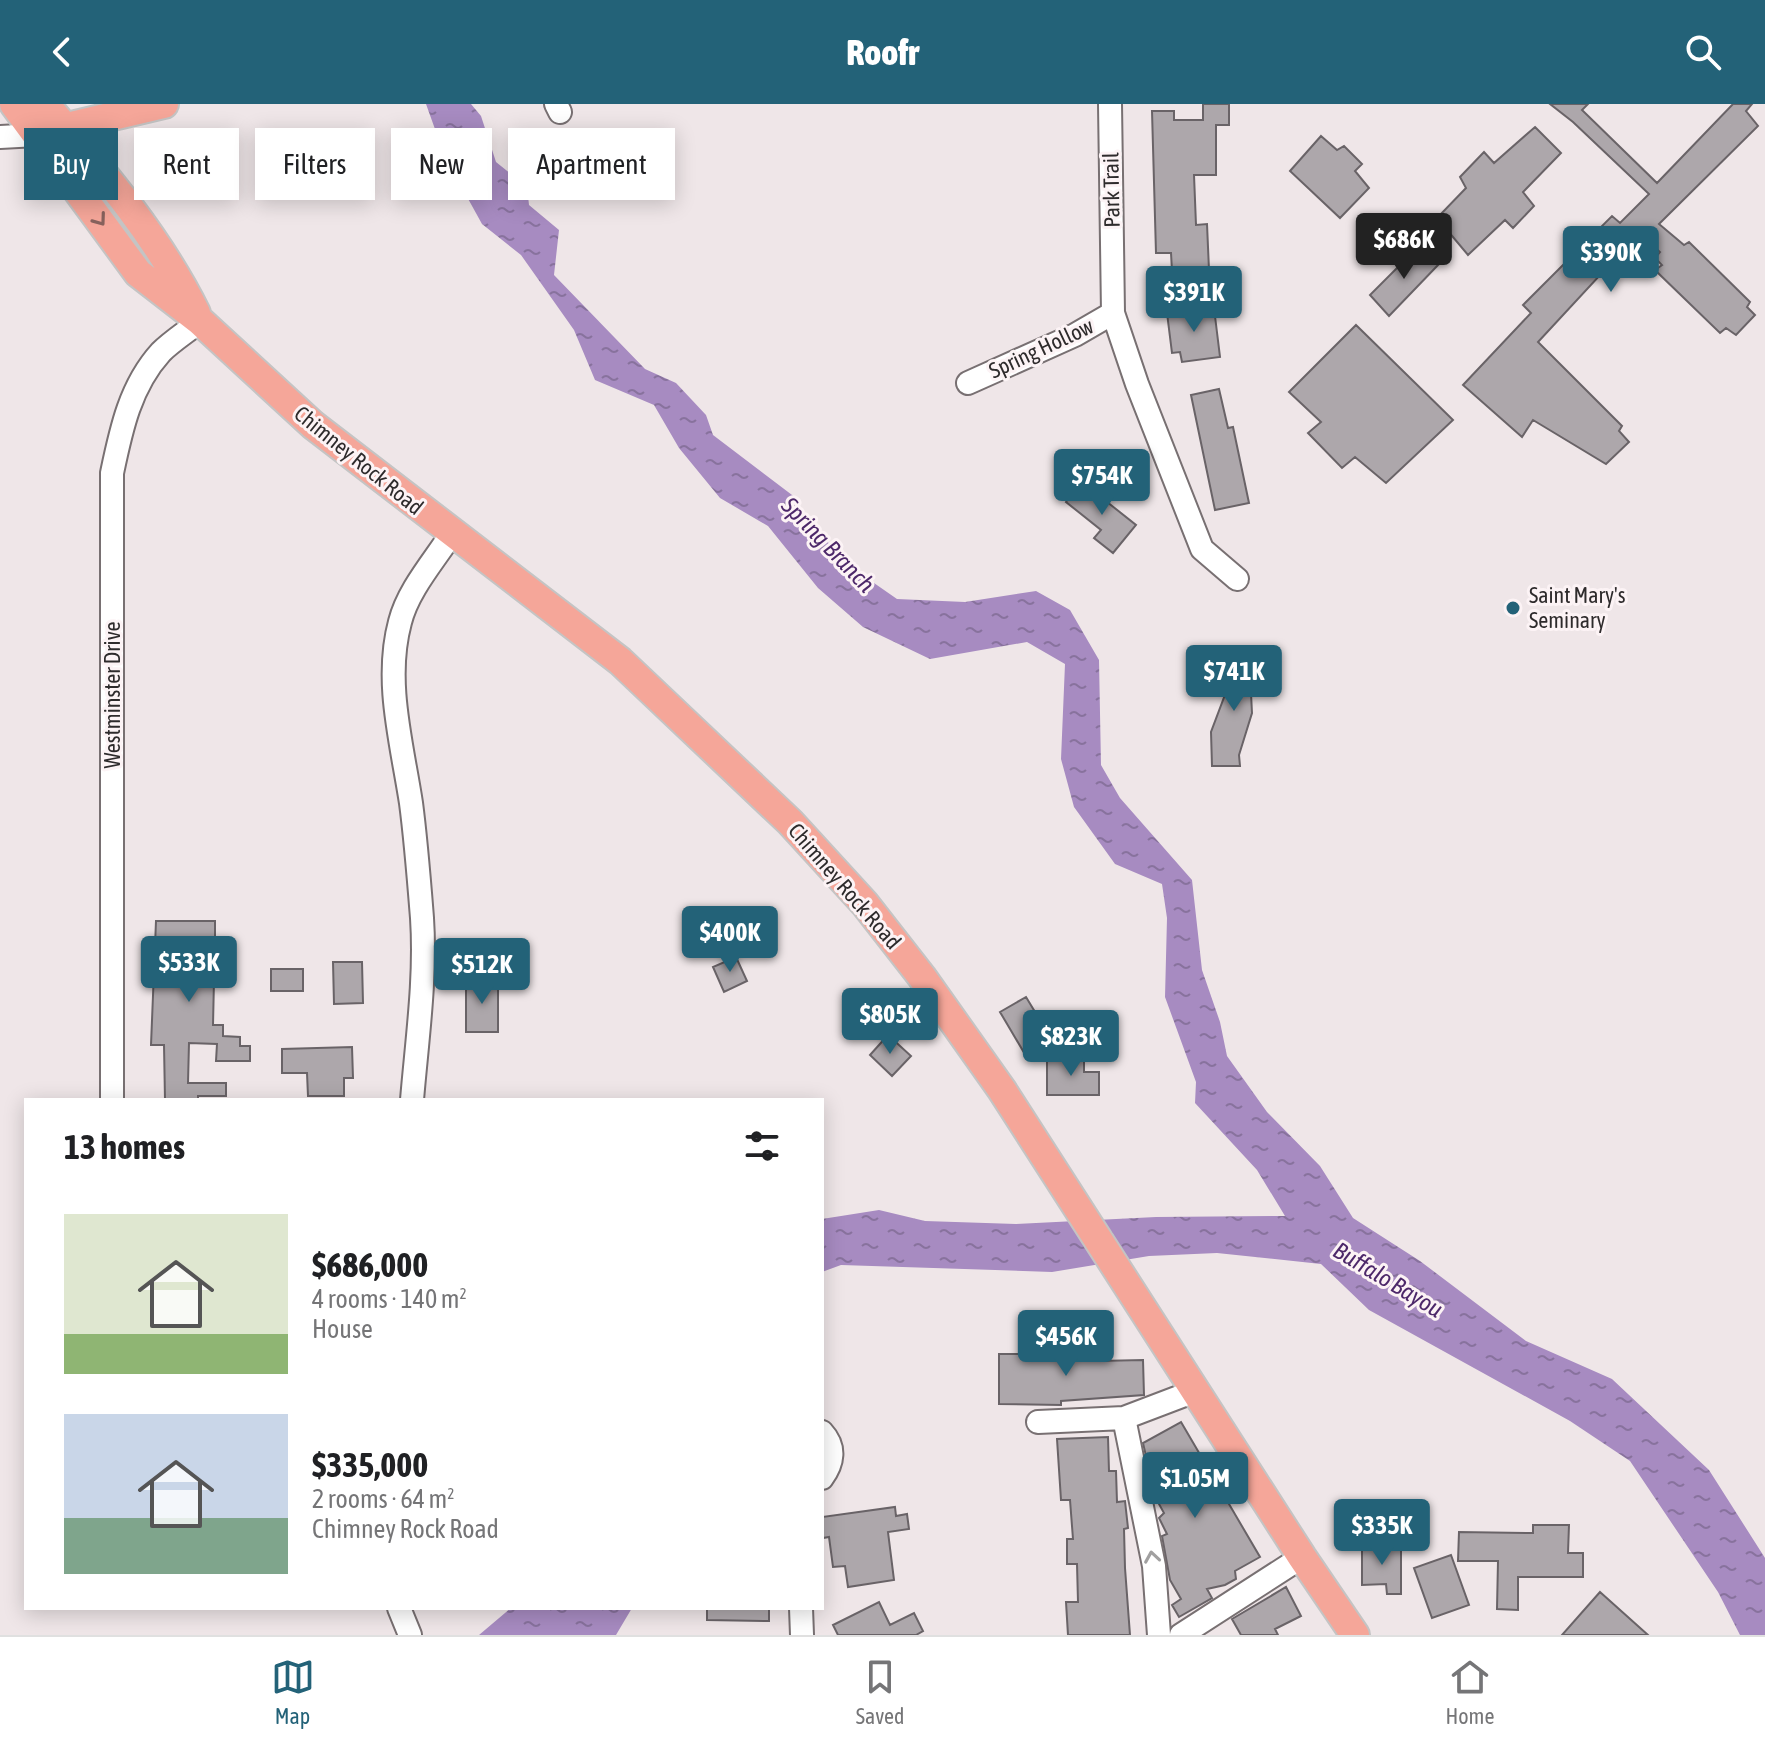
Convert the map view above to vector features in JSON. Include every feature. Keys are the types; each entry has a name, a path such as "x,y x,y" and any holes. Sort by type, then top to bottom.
{"main road":[{"name":"Chimney Rock Road","path":"14,104 32,128"},
{"name":"Chimney Rock Road","path":"45,104 101,170 175,270 200,321"},
{"path":"62,128 164,104"},
{"name":"Chimney Rock Road","path":"85,200 138,273 200,321 313,425 620,661 790,822 865,904 922,977 1002,1090 1355,1635"}],"street":[{"name":"Park Trail","path":"1110,104 1113,313 1137,384 1202,549 1237,579"},
{"path":"0,137 24,136"},
{"name":"Spring Hollow","path":"968,383 1075,335 1113,313"},
{"name":"Westminster Drive","path":"112,1098 112,473 122,424 136,389 161,352 200,321"},
{"path":"412,1098 422,922 393,657 400,620 410,598 452,533"},
{"path":"1038,1422 1124,1418 1195,1391"},
{"path":"1124,1418 1154,1566 1159,1635"},
{"path":"824,1435 831,1447 832,1459 824,1474"},
{"path":"1181,1635 1302,1557"},
{"path":"400,1610 410,1635"},
{"path":"801,1610 802,1635"}],"water":[{"path":"426,104 471,104 481,116 485,128 435,128"},
{"path":"492,150 496,162 508,172 508,200 528,200 529,205 559,230 554,275 645,369 676,383 706,415 713,435 796,498 799,518 819,528 838,558 897,599 965,602 1036,591 1070,610 1099,660 1101,765 1120,798 1192,880 1202,970 1220,1022 1227,1056 1267,1112 1320,1166 1353,1218 1420,1261 1526,1341 1612,1379 1709,1470 1765,1558 1765,1635 1740,1635 1718,1592 1630,1461 1570,1421 1369,1310 1321,1264 1217,1253 1149,1256 1052,1272 841,1265 824,1271 824,1219 879,1210 925,1221 1016,1224 1156,1217 1285,1216 1257,1170 1195,1103 1196,1082 1165,997 1167,918 1162,884 1115,864 1074,807 1061,759 1065,664 1027,642 930,659 863,627 818,588 768,526 720,498 679,448 654,405 595,380 574,330 521,255 482,224 469,200 492,200"},
{"path":"509,1610 631,1610 616,1635 479,1635"}],"building":[{"path":"1203,104 1229,104 1229,125 1216,125 1216,175 1194,175 1196,225 1207,224 1209,270 1172,271 1171,253 1156,253 1152,111 1174,111 1174,120 1203,120"},
{"path":"1550,104 1588,104 1582,110 1657,183 1733,104 1752,104 1746,111 1758,126 1659,224 1684,245 1689,242 1750,302 1747,307 1755,315 1736,335 1726,328 1720,333 1655,270 1662,265 1655,258 1660,252 1639,233 1538,342 1622,426 1619,431 1629,442 1606,464 1533,420 1522,437 1463,385 1531,313 1523,305 1612,216 1620,223 1649,194"},
{"path":"1535,127 1561,153 1523,192 1534,206 1513,228 1505,220 1468,255 1437,218 1466,188 1460,177 1484,152 1494,163"},
{"path":"1321,136 1337,150 1344,146 1362,164 1355,171 1369,188 1340,218 1290,171"},
{"path":"1419,246 1439,264 1389,316 1370,295"},
{"path":"1214,308 1220,357 1182,362 1180,352 1172,353 1167,313"},
{"path":"1356,325 1453,420 1386,483 1355,457 1342,468 1308,433 1321,422 1289,392"},
{"path":"1219,389 1228,428 1233,427 1249,503 1215,510 1191,395"},
{"path":"1082,482 1136,525 1113,553 1094,538 1101,530 1066,502"},
{"path":"1226,658 1259,666 1259,693 1251,693 1252,713 1239,755 1240,766 1212,766 1211,732 1226,692"},
{"path":"156,921 215,921 215,954 231,954 231,980 214,980 213,1025 223,1025 223,1036 240,1037 240,1046 250,1046 250,1061 216,1061 217,1044 189,1043 188,1083 226,1083 226,1096 165,1098 164,1045 151,1045"},
{"path":"736,957 747,981 724,992 713,967"},
{"path":"333,962 362,962 363,1003 334,1004"},
{"path":"271,969 303,969 303,991 271,991"},
{"path":"466,981 498,981 498,1032 466,1032"},
{"path":"1026,997 1052,1040 1026,1056 1000,1012"},
{"path":"888,1035 911,1056 892,1076 870,1055"},
{"path":"352,1047 353,1078 344,1078 344,1096 308,1096 307,1073 282,1073 282,1049"},
{"path":"1047,1059 1084,1059 1084,1072 1099,1072 1099,1095 1047,1095"},
{"path":"1035,1350 1098,1352 1099,1361 1143,1360 1144,1395 1061,1401 1061,1405 999,1404 999,1354 1035,1354"},
{"path":"1181,1422 1260,1557 1235,1571 1236,1579 1207,1589 1212,1598 1179,1617 1172,1605 1181,1599 1170,1580 1162,1536 1167,1534 1159,1518 1164,1513 1154,1495 1151,1481 1154,1479 1143,1443"},
{"path":"1108,1437 1109,1471 1116,1471 1117,1502 1125,1501 1128,1528 1124,1529 1130,1635 1068,1635 1066,1602 1078,1602 1077,1564 1067,1564 1067,1539 1073,1539 1070,1500 1061,1500 1057,1439"},
{"path":"895,1507 896,1516 907,1514 909,1529 888,1532 894,1580 848,1587 845,1566 833,1567 829,1537 824,1538 824,1517"},
{"path":"1533,1525 1569,1525 1568,1553 1583,1553 1583,1577 1518,1577 1518,1610 1497,1609 1498,1561 1458,1561 1459,1532 1533,1533"},
{"path":"1362,1545 1401,1545 1401,1594 1387,1594 1386,1584 1362,1585"},
{"path":"1451,1555 1469,1605 1432,1618 1414,1568"},
{"path":"1286,1587 1301,1616 1275,1629 1278,1635 1241,1635 1232,1619"},
{"path":"1600,1592 1648,1635 1562,1635"},
{"path":"879,1602 890,1625 914,1613 923,1631 916,1635 838,1635 833,1625"},
{"path":"707,1610 769,1610 769,1621 707,1620"}],"place":[{"name":"Saint Mary's Seminary","path":"1513,608"}],"water label":[{"name":"Spring Branch","path":"828,545"},
{"name":"Buffalo Bayou","path":"1388,1280"}]}
